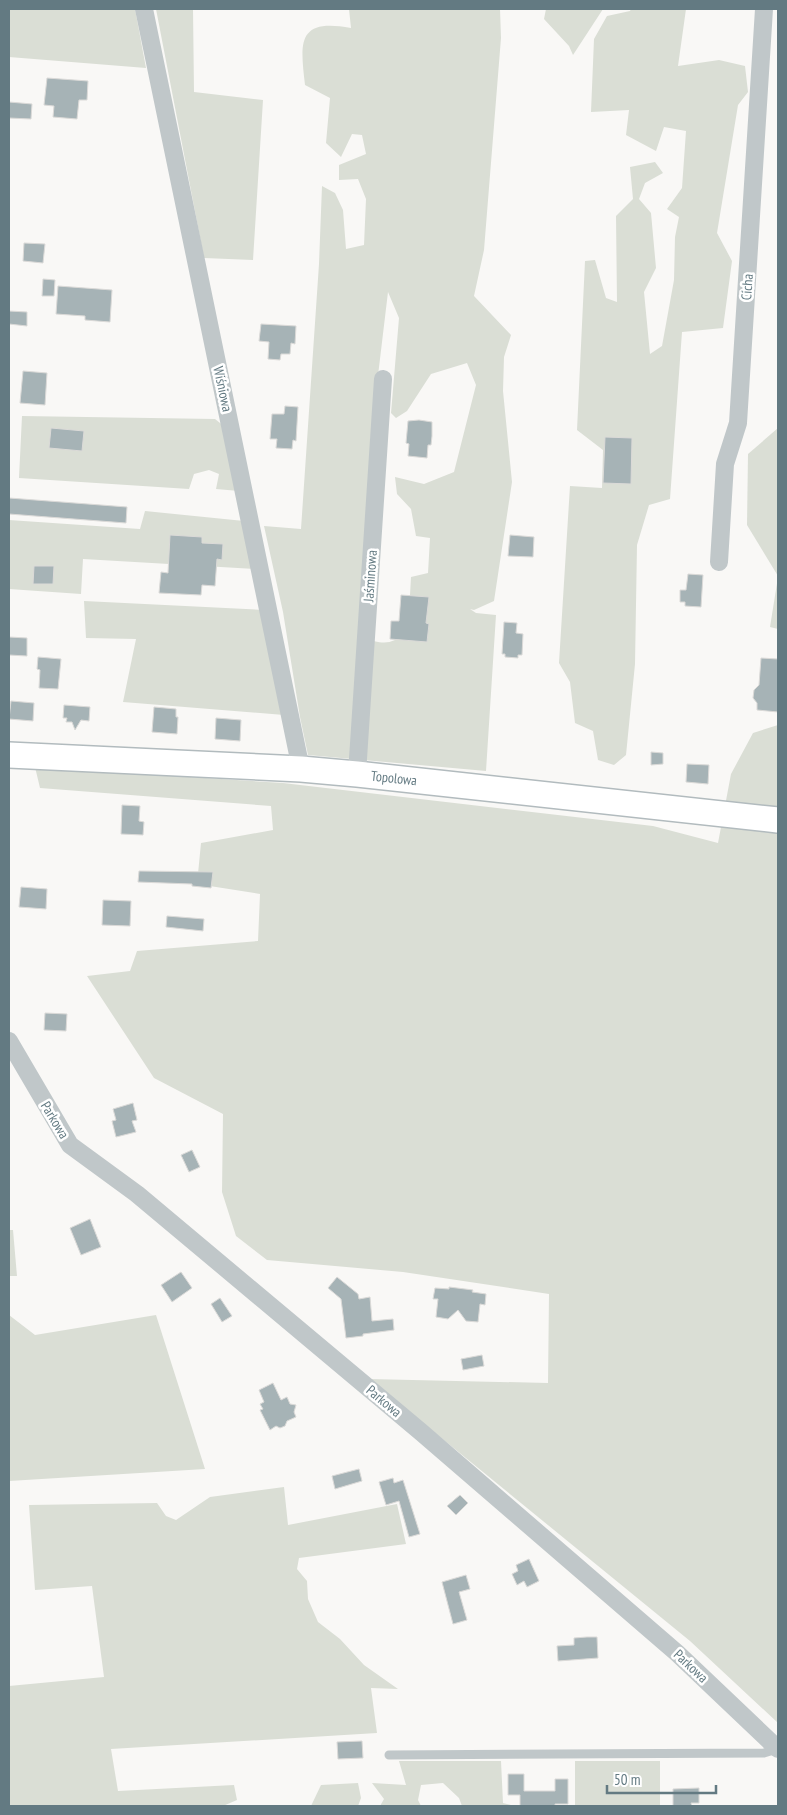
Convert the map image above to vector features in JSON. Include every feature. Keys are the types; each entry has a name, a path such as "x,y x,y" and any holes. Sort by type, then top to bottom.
{"street":[{"name":"Wiśniowa","path":"144,9 301,769"},
{"name":"Cicha","path":"719,562 725,464 738,423 764,9"},
{"name":"Jaśminowa","path":"357,774 383,379"},
{"name":"Topolowa","path":"9,755 301,769 778,820"},
{"name":"Parkowa","path":"9,1041 70,1145 138,1194 429,1438 678,1652 778,1749"}],"lane":[{"path":"389,1755 764,1753 778,1749"}],"shaded area":[{"path":"9,9 135,9 146,68 9,57"},
{"path":"156,9 193,9 194,92 263,100 253,260 204,258"},
{"path":"349,9 500,9 501,38 484,250 474,296 511,335 504,357 503,391 512,482 494,601 474,610 470,609 476,613 496,615 486,771 308,755 283,612 264,526 301,529 319,264 322,186 335,193 343,210 346,249 364,245 366,199 358,179 339,180 339,165 366,154 362,135 352,134 341,157 326,143 330,98 305,85 302,57 303,45 311,30 333,26 351,28","holes":["388,292 399,318 391,413 396,418 407,411 431,374 467,363 476,385 454,472 424,484 395,477 397,494 411,509 416,536 430,538 428,573 411,577 408,631 391,641 376,642 362,638 371,434"]},
{"path":"546,9 603,9 573,55 569,46 544,19"},
{"path":"631,9 686,9 678,66 719,60 745,66 748,92 738,105 717,233 732,261 723,328 682,332 670,499 649,505 637,545 635,664 626,755 614,765 598,760 593,731 575,723 570,682 559,663 570,486 602,488 603,450 577,430 585,261 595,260 606,298 617,302 616,216 633,199 630,167 655,162 663,173 645,183 639,199 651,213 656,268 644,292 650,354 662,346 674,280 675,237 679,217 667,209 682,188 686,131 664,127 656,151 626,135 629,110 591,112 594,39 607,16 630,11"},
{"path":"22,416 215,419 225,427 239,491 216,489 219,474 209,470 194,474 189,489 19,478"},
{"path":"778,428 778,576 747,525 748,454"},
{"path":"145,511 244,521 255,569 83,559 81,594 9,589 9,520 140,529"},
{"path":"778,577 778,629 770,627"},
{"path":"84,601 264,610 284,715 123,702 136,639 86,638"},
{"path":"778,725 778,1723 690,1641 369,1379 548,1383 549,1294 403,1272 267,1260 236,1236 222,1192 223,1114 154,1078 87,976 130,971 137,951 258,941 260,894 197,884 201,843 273,830 271,806 40,788 35,767 283,783 653,826 718,843 731,774 753,733"},
{"path":"9,1230 13,1230 17,1276 9,1276"},
{"path":"9,1315 35,1335 156,1315 205,1469 9,1481"},
{"path":"284,1487 288,1525 397,1504 406,1544 299,1558 297,1569 307,1581 308,1599 318,1622 340,1639 364,1665 398,1689 371,1688 377,1733 111,1749 118,1791 234,1785 237,1800 223,1806 9,1806 9,1686 104,1677 92,1586 35,1590 29,1505 157,1503 166,1516 176,1520 210,1497"},
{"path":"399,1761 501,1761 503,1803 515,1806 462,1806 459,1798 443,1783 421,1785 418,1800 421,1806 380,1806 384,1799 372,1783 406,1785"},
{"path":"575,1761 660,1761 660,1806 575,1806"},
{"path":"358,1783 361,1798 358,1806 311,1806 321,1785"}],"building":[{"path":"47,78 88,81 87,100 79,100 77,119 53,117 54,106 44,105"},
{"path":"9,102 32,104 31,119 9,118"},
{"path":"24,243 45,244 43,263 23,261"},
{"path":"43,279 55,280 54,296 42,296"},
{"path":"58,286 112,290 110,322 85,320 85,316 56,314"},
{"path":"9,311 27,312 27,326 9,324"},
{"path":"261,324 296,326 295,344 291,343 290,354 281,354 280,360 268,359 269,342 259,341"},
{"path":"23,371 47,373 45,405 20,403"},
{"path":"285,406 298,407 296,441 293,440 292,449 276,448 277,439 270,439 272,414 284,414"},
{"path":"408,421 432,422 431,445 428,445 427,458 408,456 409,444 406,443"},
{"path":"51,428 84,431 82,451 49,448"},
{"path":"605,437 632,438 631,484 603,483"},
{"path":"9,498 127,507 126,523 9,514"},
{"path":"170,535 202,537 202,543 223,544 222,560 217,559 215,586 202,585 201,595 159,593 161,572 168,573"},
{"path":"510,535 534,537 533,557 508,556"},
{"path":"34,566 54,566 53,584 33,584"},
{"path":"688,574 703,575 701,607 685,606 685,602 680,602 680,590 686,590"},
{"path":"401,595 429,597 426,623 429,624 427,642 390,639 391,621 399,621"},
{"path":"504,622 517,623 516,633 523,634 522,655 518,655 518,658 505,657 505,654 502,654"},
{"path":"9,637 27,638 27,656 9,655"},
{"path":"38,657 61,659 58,689 39,688 40,670 37,669"},
{"path":"761,658 778,659 778,712 757,710 757,703 753,698 754,690 759,685"},
{"path":"11,701 34,703 33,721 9,719"},
{"path":"64,705 90,707 89,721 81,720 75,730 72,722 66,722 67,718 63,718"},
{"path":"154,707 176,709 176,717 178,717 177,734 152,732"},
{"path":"216,718 241,720 240,741 215,739"},
{"path":"651,752 663,753 663,764 651,765"},
{"path":"687,764 709,765 708,784 686,782"},
{"path":"122,805 140,806 139,821 144,822 143,835 121,834"},
{"path":"139,871 213,872 211,888 192,886 192,884 138,882"},
{"path":"21,887 47,889 46,909 19,907"},
{"path":"103,900 131,901 130,926 102,925"},
{"path":"167,916 204,919 203,931 166,927"},
{"path":"45,1013 67,1014 66,1031 44,1030"},
{"path":"133,1103 137,1120 132,1121 136,1132 116,1137 112,1121 116,1120 113,1109"},
{"path":"192,1150 200,1167 189,1172 181,1155"},
{"path":"90,1219 101,1247 81,1255 70,1228"},
{"path":"181,1272 192,1288 172,1302 161,1285"},
{"path":"337,1277 358,1294 359,1299 370,1297 372,1321 393,1319 394,1330 346,1338 341,1299 328,1288"},
{"path":"449,1287 473,1290 472,1292 486,1294 485,1305 480,1304 478,1322 466,1321 458,1310 448,1319 436,1317 438,1299 433,1299 435,1288 449,1289"},
{"path":"220,1298 232,1316 222,1322 211,1304"},
{"path":"482,1355 484,1366 463,1370 461,1359"},
{"path":"273,1383 281,1400 287,1397 290,1404 296,1405 294,1412 296,1417 287,1421 285,1426 280,1428 276,1426 270,1430 260,1410 263,1409 260,1404 264,1402 259,1390"},
{"path":"359,1469 362,1481 335,1489 332,1476"},
{"path":"393,1478 394,1483 403,1480 420,1534 409,1537 399,1501 386,1505 379,1482"},
{"path":"460,1495 468,1503 456,1515 447,1506"},
{"path":"529,1559 539,1581 527,1587 524,1581 517,1585 512,1574 518,1571 516,1565"},
{"path":"466,1575 470,1589 459,1592 467,1620 453,1624 442,1582"},
{"path":"597,1637 598,1658 558,1661 557,1646 574,1645 574,1638"},
{"path":"362,1741 363,1758 338,1759 337,1742"},
{"path":"508,1774 524,1774 524,1791 555,1791 555,1779 568,1779 568,1804 520,1806 520,1795 508,1795"},
{"path":"699,1788 699,1803 691,1803 692,1806 673,1806 673,1789"}]}
